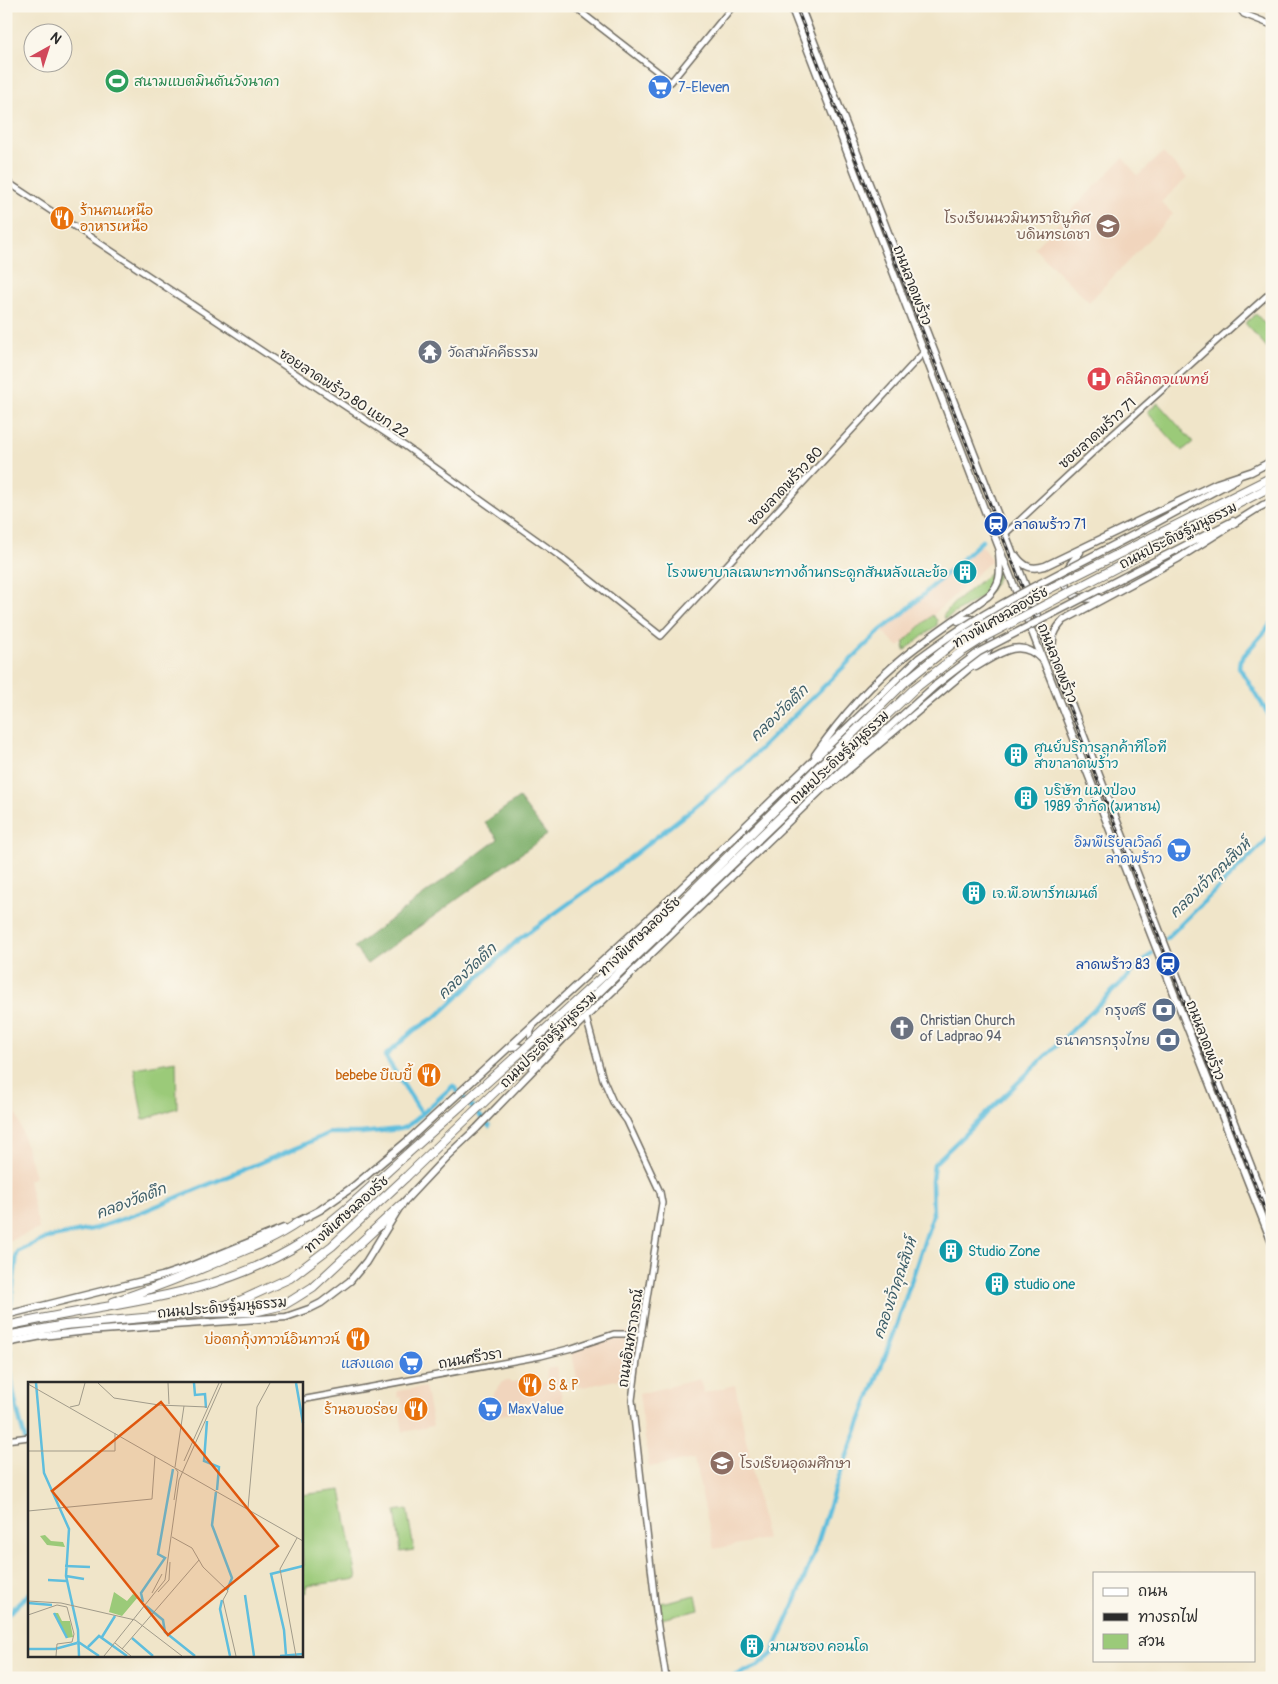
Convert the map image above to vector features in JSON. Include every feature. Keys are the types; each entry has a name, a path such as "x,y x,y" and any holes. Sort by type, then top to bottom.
{"highway":[{"name":"ทางพิเศษฉลองรัช","path":"6,1326 198,1288 241,1274 273,1259 304,1241 408,1154 515,1058 656,927 892,694 957,640 1013,607 1272,477"},
{"name":"ทางพิเศษฉลองรัช","path":"6,1336 65,1326 199,1313 242,1300 290,1278 332,1246 406,1177 914,689 939,668 988,635 1272,486"},
{"path":"199,1313 254,1312 284,1305 313,1287 401,1205"},
{"path":"104,1306 168,1283 257,1246 280,1235 299,1222"}],"main road":[{"name":"ถนนลาดพร้าว","path":"791,6 1022,607 1272,1244"},
{"name":"ถนนลาดพร้าว","path":"800,6 1272,1220"},
{"path":"1238,6 1244,14 1272,25"},
{"path":"883,243 891,240"},
{"name":"ถนนประดิษฐ์มนูธรรม","path":"6,1315 162,1276 186,1268 299,1222 337,1199 459,1093 673,896 919,658 983,614 1272,461"},
{"path":"1009,544 1021,563 1031,568 1045,566 1217,484 1253,471"},
{"name":"ถนนประดิษฐ์มนูธรรม","path":"6,1343 88,1330 268,1319 309,1309 337,1292 358,1272 401,1205 447,1156 593,1010 845,767 937,684 979,652 1272,501"},
{"path":"1055,663 1052,638 1058,625 1064,620 1179,558 1263,506"},
{"path":"806,766 836,726 866,692 904,657 995,590 1001,575 998,545"},
{"path":"1083,549 1066,572 1064,578 1066,586 1070,593 1077,598 1090,600 1105,598"},
{"path":"1022,607 1032,603"},
{"path":"1028,620 1037,617"},
{"path":"819,793 958,679 985,655 990,644 990,636 975,619 962,619 938,633"},
{"path":"958,679 1000,653 1014,648 1028,649 1036,654 1045,664"},
{"path":"538,1020 530,1031 531,1037 540,1045 548,1046 557,1042 588,1012 593,1010"},
{"path":"508,1047 520,1047 528,1051 533,1058 534,1065 532,1071"}],"street":[{"path":"573,6 671,82 733,6"},
{"name":"ซอยลาดพร้าว 80 แยก 22","path":"6,182 417,455 565,560 660,636"},
{"name":"ซอยลาดพร้าว 71","path":"1005,534 1272,290"},
{"name":"ซอยลาดพร้าว 80","path":"660,636 924,351"},
{"name":"ถนนอินทราภรณ์","path":"586,1017 603,1079 613,1102 627,1121 661,1196 662,1203 634,1376 632,1400 657,1620 666,1678"},
{"name":"ถนนศรีวรา","path":"302,1400 540,1356 614,1334 642,1334"},
{"path":"6,1440 26,1437"}],"shaded area":[{"name":"โรงเรียนนวมินทราชินูทิศ บดินทรเดชา","path":"1163,153 1187,178 1161,202 1173,214 1089,302 1034,248 1123,158 1138,176"},
{"path":"982,545 992,560 899,647 882,631 899,619"},
{"path":"6,1077 35,1177 28,1180 39,1229 6,1242"},
{"path":"618,1332 642,1333 634,1376 579,1388 571,1349"},
{"path":"556,1366 563,1405 481,1418 479,1408 485,1399 493,1395 501,1383 506,1380 511,1382 533,1379 543,1383 546,1381 547,1369"},
{"name":"โรงเรียนอุดมศึกษา","path":"699,1379 704,1393 735,1385 766,1539 714,1549 694,1459 649,1467 639,1394"},
{"name":"ร้านอบอร่อย","path":"425,1387 433,1426 403,1432 400,1413 404,1412 401,1397 398,1398 397,1391"}],"green space":[{"path":"1256,314 1272,332 1272,353 1245,323"},
{"path":"1158,403 1193,442 1182,451 1147,412"},
{"path":"997,567 998,578 989,592 945,619 943,616 953,604"},
{"path":"932,615 937,620 937,625 904,651 905,641"},
{"path":"519,798 547,835 367,964 354,947 498,839 485,822"},
{"path":"176,1061 177,1108 143,1120 134,1068"},
{"path":"341,1490 357,1579 306,1586 306,1592 302,1593 302,1566 304,1565 302,1552 302,1495"},
{"path":"407,1509 414,1550 401,1552 395,1511"},
{"path":"696,1595 699,1610 657,1620 656,1604"}],"waterway":[{"name":"คลองวัดตึก","path":"11,1304 17,1254 19,1251 47,1238 97,1228 142,1212 329,1133 361,1133 406,1127 422,1114 385,1056 414,1030 437,1016 519,939 600,881 742,767 881,630 900,616 982,541"},
{"name":"คลองเจ้าคุณสิงห์","path":"1272,623 1240,660 1239,667 1272,720"},
{"name":"คลองเจ้าคุณสิงห์","path":"1166,939 1272,835"},
{"name":"คลองเจ้าคุณสิงห์","path":"730,1678 758,1666 772,1654 794,1605 817,1545 835,1487 894,1333 933,1215 932,1181 934,1164 1152,953"},
{"path":"422,1114 453,1086 489,1126"},
{"name":"คลองวัดตึก","path":"11,1318 11,1337"},
{"name":"คลองวัดตึก","path":"10,1350 13,1389 28,1449"},
{"name":"คลองวัดตึก","path":"6,1616 28,1595"}],"railway":[{"path":"796,6 1272,1228"}],"place":[{"name":"สนามแบตมินตันวังนาคา","path":"117,81"},
{"name":"7-Eleven","path":"660,87"},
{"name":"ร้านฅนเหนือ อาหารเหนือ","path":"62,218"},
{"name":"โรงเรียนนวมินทราชินูทิศ บดินทรเดชา","path":"1108,226"},
{"name":"วัดสามัคคีธรรม","path":"430,352"},
{"name":"คลินิกตจแพทย์","path":"1099,379"},
{"name":"ลาดพร้าว 71","path":"996,524"},
{"name":"โรงพยาบาลเฉพาะทางด้านกระดูกสันหลังและข้อ","path":"965,572"},
{"name":"ศูนย์บริการลูกค้าทีโอที สาขาลาดพร้าว","path":"1016,755"},
{"name":"บริษัท แมงป่อง 1989 จำกัด (มหาชน)","path":"1026,798"},
{"name":"อิมพีเรียลเวิลด์ ลาดพร้าว","path":"1179,850"},
{"name":"เจ.พี.อพาร์ทเมนต์","path":"974,893"},
{"name":"ลาดพร้าว 83","path":"1168,964"},
{"name":"กรุงศรี","path":"1164,1010"},
{"name":"Christian Church of Ladprao 94","path":"902,1028"},
{"name":"ธนาคารกรุงไทย","path":"1168,1040"},
{"name":"bebebe บีเบบี้","path":"429,1075"},
{"name":"Studio Zone","path":"951,1251"},
{"name":"studio one","path":"997,1284"},
{"name":"บ่อตกกุ้งทาวน์อินทาวน์","path":"358,1339"},
{"name":"แสงแดด","path":"411,1363"},
{"name":"S & P","path":"530,1385"},
{"name":"ร้านอบอร่อย","path":"416,1409"},
{"name":"MaxValue","path":"490,1409"},
{"name":"โรงเรียนอุดมศึกษา","path":"722,1463"},
{"name":"มาเมซอง คอนโด","path":"752,1646"}]}
